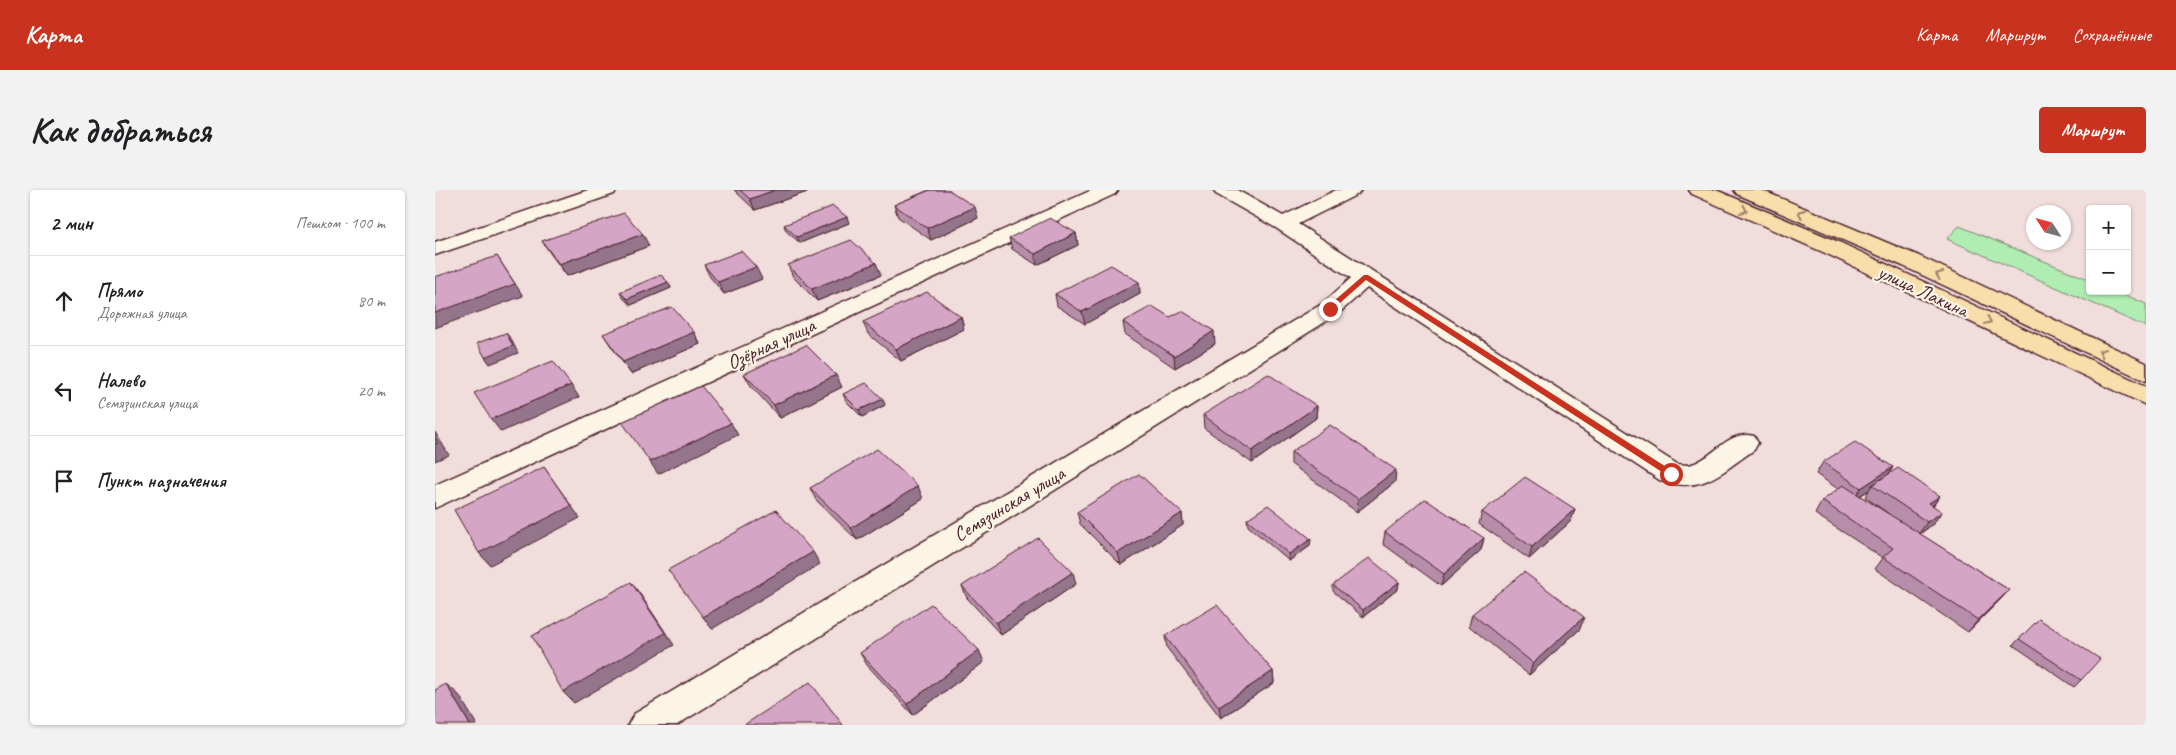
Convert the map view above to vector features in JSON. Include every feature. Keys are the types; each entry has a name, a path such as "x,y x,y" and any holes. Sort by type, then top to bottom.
{"highway":[{"name":"улица Лакина","path":"1699,190 1833,248 2146,396"},
{"name":"улица Лакина","path":"1745,190 1911,261 2146,373"}],"street":[{"path":"435,249 607,190"},
{"name":"Озёрная улица","path":"435,497 1108,190"},
{"path":"1223,190 1283,224 1671,474 1697,475 1744,443"},
{"path":"1283,224 1351,190"},
{"name":"Семязинская улица","path":"646,725 1330,309 1366,277"}],"green space":[{"path":"1959,226 2086,278 2086,295 2125,295 2146,304 2146,327 1947,239"}],"building":[{"path":"740,190 775,190 750,199"},
{"path":"930,190 949,190 975,207 927,228 894,205"},
{"path":"833,206 847,217 797,237 784,225"},
{"path":"624,213 643,234 559,264 542,241"},
{"path":"1050,218 1076,233 1035,254 1009,238"},
{"path":"851,240 876,263 812,289 788,265"},
{"path":"741,251 756,267 718,282 704,265"},
{"path":"497,256 515,284 435,313 435,277"},
{"path":"1111,265 1139,282 1082,312 1055,294"},
{"path":"661,275 668,282 627,299 620,292"},
{"path":"927,292 961,317 896,349 863,322"},
{"path":"1152,306 1170,317 1182,311 1214,331 1174,356 1123,322"},
{"path":"672,307 694,332 623,362 603,334"},
{"path":"506,333 513,346 485,357 477,343"},
{"path":"806,345 836,375 774,405 744,374"},
{"path":"553,361 571,385 491,419 474,393"},
{"path":"1268,374 1317,406 1252,451 1203,415"},
{"path":"866,383 883,399 859,410 843,394"},
{"path":"701,386 731,423 650,462 622,422"},
{"path":"1330,425 1396,470 1358,499 1291,452"},
{"path":"1855,442 1893,467 1861,488 1823,462"},
{"path":"877,449 918,486 851,528 810,488"},
{"path":"544,467 571,506 479,553 454,510"},
{"path":"1898,468 1940,496 1929,503 1942,512 1927,522 1872,485"},
{"path":"1139,474 1182,513 1118,553 1077,512"},
{"path":"1525,477 1575,509 1532,547 1482,512"},
{"path":"1843,485 2009,590 1978,620 1883,557 1893,548 1822,501"},
{"path":"1425,499 1484,538 1444,574 1385,532"},
{"path":"1268,505 1311,539 1289,554 1247,519"},
{"path":"776,510 813,552 703,617 668,570"},
{"path":"1038,538 1073,572 996,623 962,586"},
{"path":"1369,558 1399,582 1363,610 1333,585"},
{"path":"1524,572 1584,617 1533,663 1472,614"},
{"path":"631,582 665,633 563,692 532,636"},
{"path":"931,604 979,650 907,704 860,653"},
{"path":"1217,605 1273,671 1219,707 1165,636"},
{"path":"2039,619 2100,659 2081,680 2019,639"},
{"path":"810,682 843,725 744,725"},
{"path":"446,684 470,725 435,725 435,690"}],"route":[{"path":"1330,309 1366,277 1671,474"}]}
